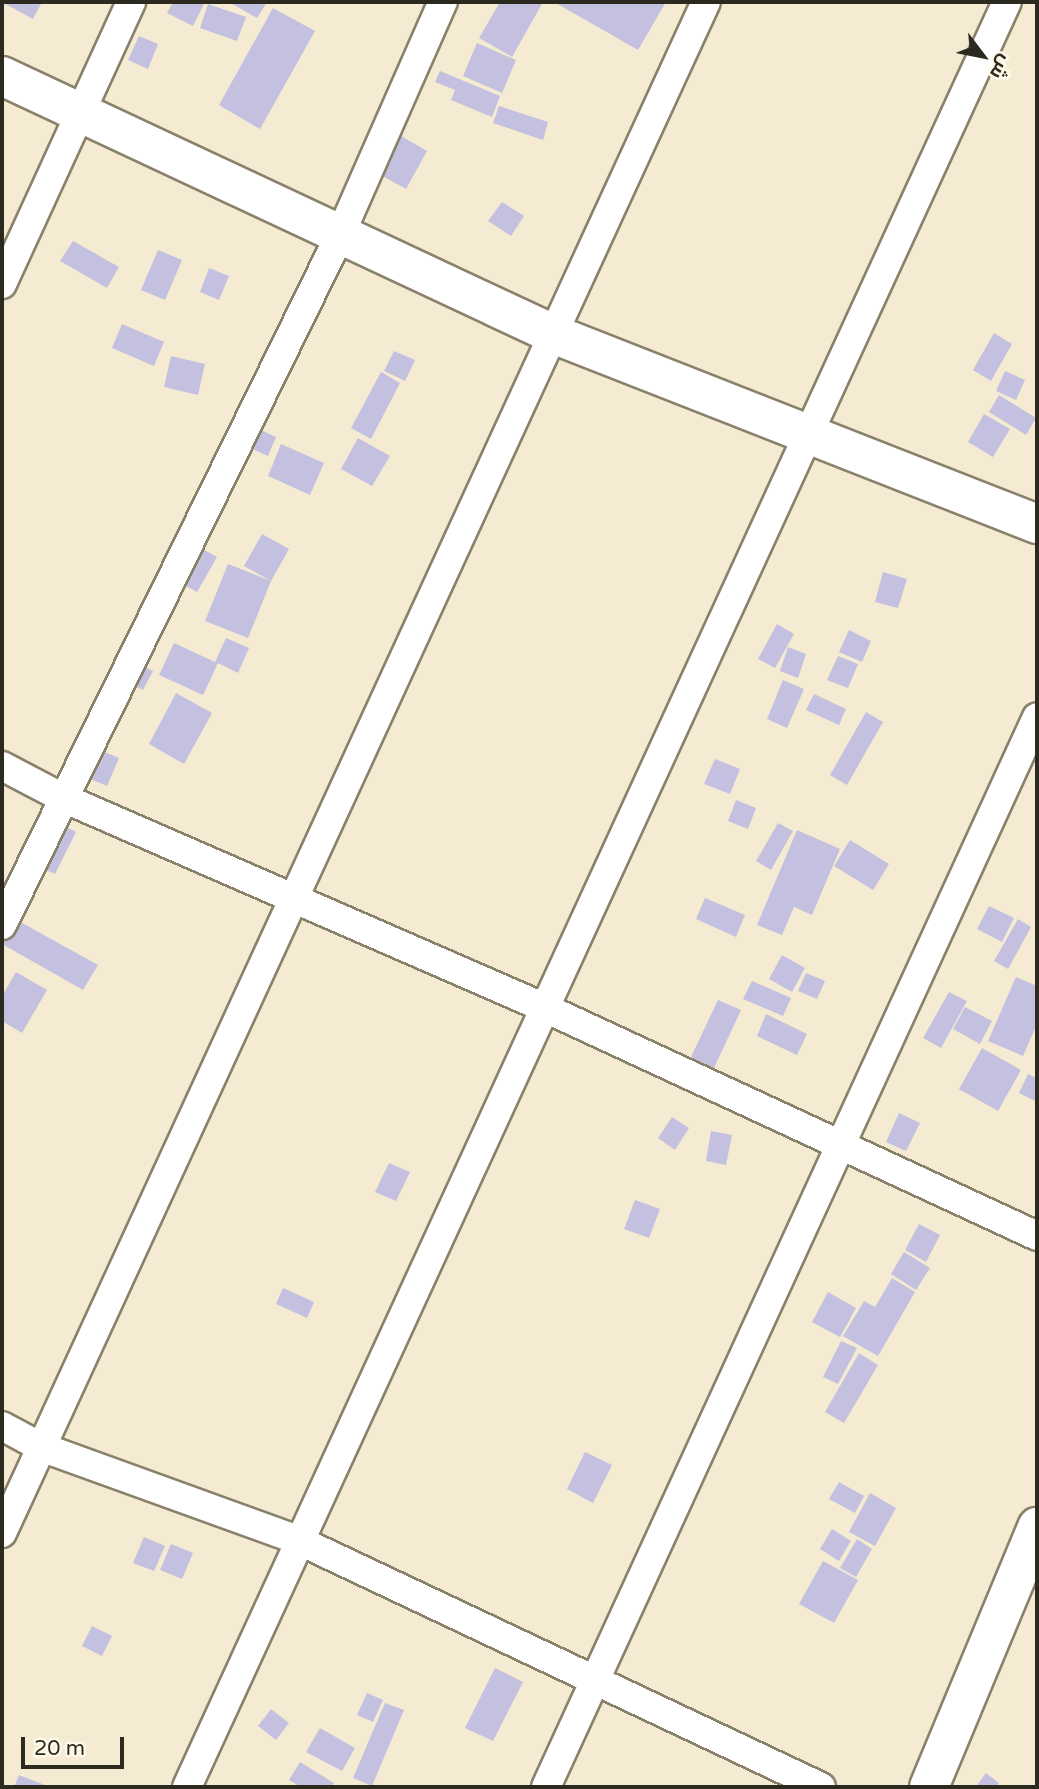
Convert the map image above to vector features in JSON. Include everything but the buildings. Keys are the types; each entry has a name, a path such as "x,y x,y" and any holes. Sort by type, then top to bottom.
{"street":[{"path":"2,284 131,2"},
{"path":"2,925 61,797 340,235 443,2"},
{"path":"2,1533 706,2"},
{"path":"187,1787 1007,2"},
{"path":"2,76 553,334 1037,524"},
{"path":"546,1787 1037,717"},
{"path":"2,766 61,797 545,1008 1037,1236"},
{"path":"2,1426 41,1447 300,1541 821,1787"},
{"path":"929,1787 1037,1527"}]}
